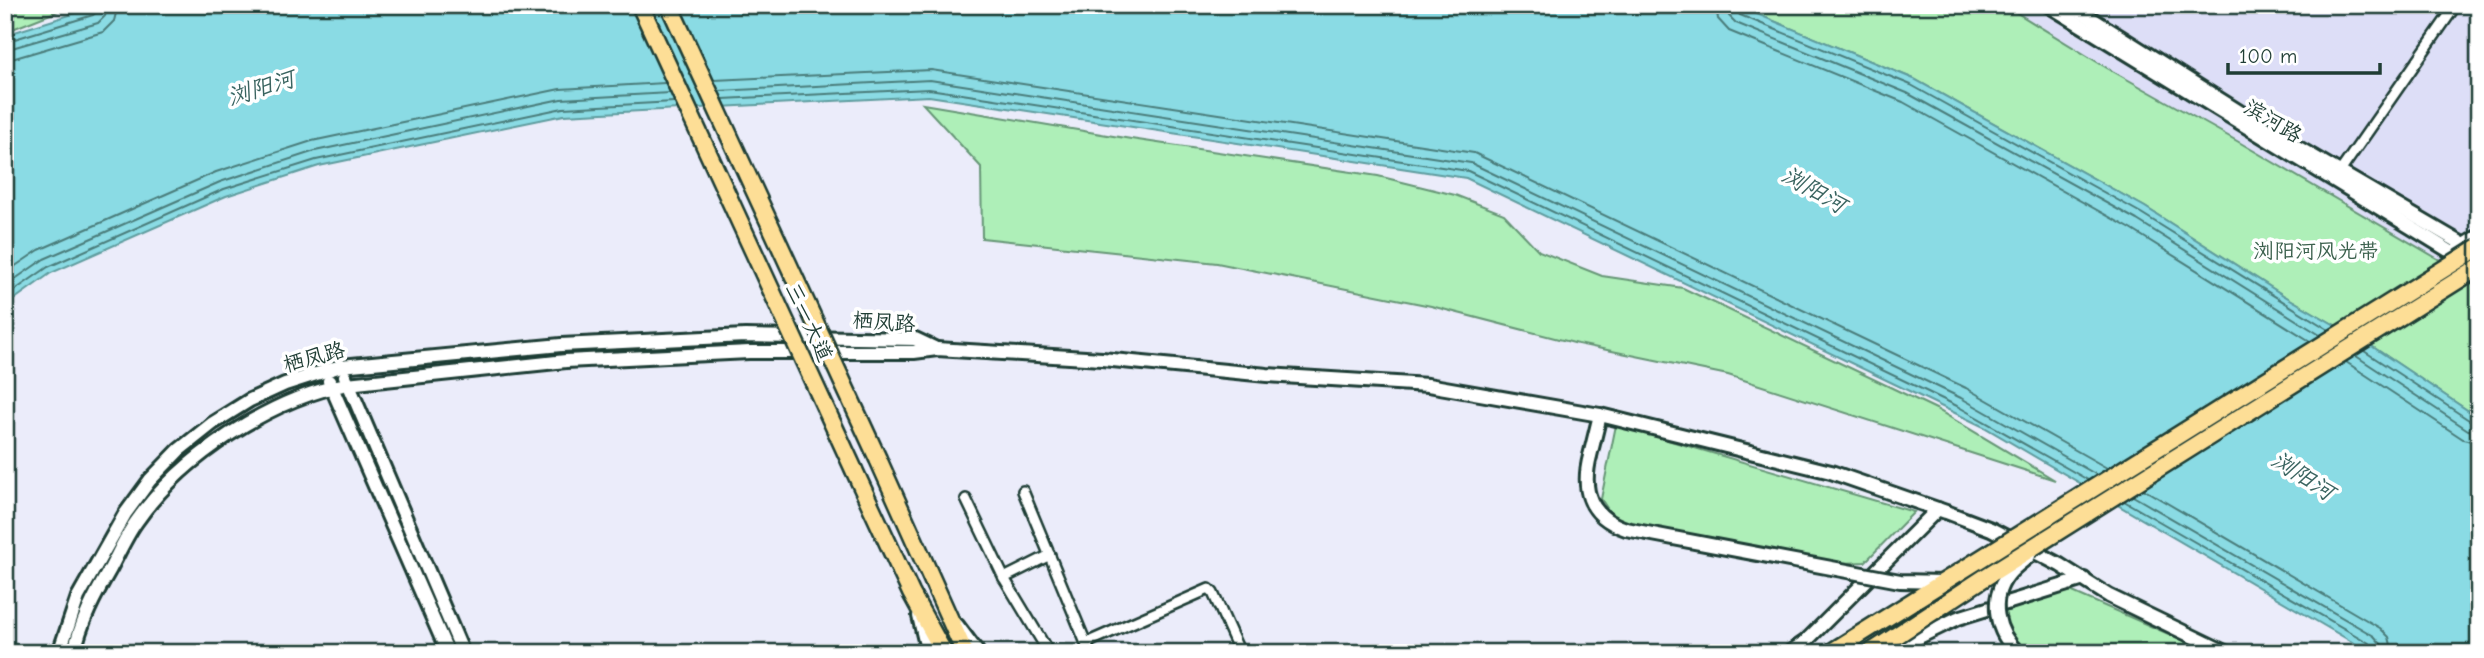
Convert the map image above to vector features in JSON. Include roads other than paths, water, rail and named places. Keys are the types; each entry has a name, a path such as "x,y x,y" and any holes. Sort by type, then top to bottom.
{"highway":[{"name":"三一大道","path":"640,5 911,593 941,648"},
{"name":"三一大道","path":"669,5 965,653"},
{"path":"1830,653 2472,246"},
{"path":"1870,653 2477,262"},
{"path":"1824,653 1879,622"}],"street":[{"name":"滨河路","path":"2048,5 2337,176 2472,246 2477,262"},
{"name":"滨河路","path":"2070,5 2452,253 2477,262"},
{"path":"2337,176 2456,5"},
{"path":"2452,253 2472,246 2479,236"},
{"name":"栖凤路","path":"59,653 78,597 125,514 150,480 179,450 213,423 250,400 285,384 341,366 561,345 745,337 915,339 937,349"},
{"path":"937,349 1428,385 1600,415 1832,472 1991,529 2084,579 2109,596 2227,653"},
{"name":"栖凤路","path":"74,653 91,602 136,522 163,491 223,438 288,401 347,384 566,361 749,352 914,352 937,349"},
{"path":"341,366 463,653"},
{"path":"324,371 448,653"},
{"path":"1600,415 1585,476 1598,514 1611,524 1900,581 1943,582"},
{"path":"1023,491 1090,653"},
{"path":"966,499 1004,578 1049,653"},
{"path":"1789,653 1805,642 1938,509"},
{"path":"2018,653 2005,637 1996,607 2007,576 2043,542"},
{"path":"1004,578 1050,555"},
{"path":"1894,653 1958,618 2084,579"},
{"path":"1086,643 1209,589 1240,653"},
{"path":"911,593 928,653"},
{"path":"943,606 978,653"}],"water":[{"name":"浏阳河","path":"102,5 1735,5 1914,79 2145,207 2283,295 2373,347 2479,418 2479,653 2371,653 1984,427 1466,178 929,96 564,115 319,166 226,196 51,273 5,306 5,35"}],"park label":[{"name":"浏阳河风光带","path":"2316,251"}]}
